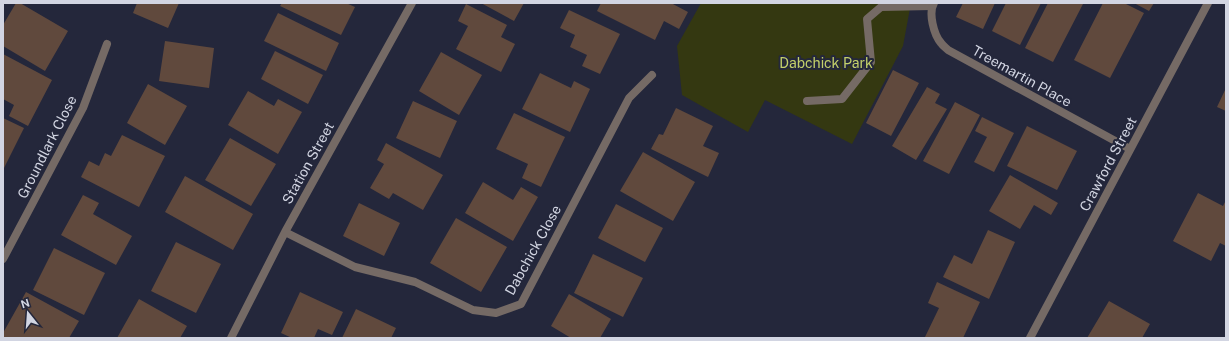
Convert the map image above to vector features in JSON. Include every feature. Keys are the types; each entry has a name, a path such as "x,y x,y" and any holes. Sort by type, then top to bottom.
{"street":[{"name":"Station Street","path":"231,338 284,232 412,3"},
{"name":"Crawford Street","path":"1030,338 1208,3"},
{"name":"Treemartin Place","path":"933,4 931,20 940,43 948,50 1130,149"},
{"path":"807,101 842,100 871,62 868,19 881,7 933,4"},
{"name":"Groundlark Close","path":"3,259 83,108 107,44"},
{"name":"Dabchick Close","path":"284,232 355,268 415,282 473,310 496,314 521,304 629,98 652,75"}],"green space":[{"name":"Dabchick Park","path":"701,3 911,3 903,46 852,144 765,100 748,132 682,95 677,46"}],"building":[{"path":"16,3 20,3 68,31 45,71 3,46 3,25"},
{"path":"137,3 179,3 168,28 133,13"},
{"path":"282,3 346,3 355,7 341,35 280,6"},
{"path":"481,3 524,3 514,21"},
{"path":"601,3 671,3 688,12 679,29 664,21 655,40 597,11"},
{"path":"963,3 995,3 983,29 956,17"},
{"path":"1006,3 1041,3 1020,45 992,31"},
{"path":"1048,3 1083,4 1053,62 1025,48"},
{"path":"1103,3 1124,3 1144,13 1110,78 1074,60"},
{"path":"1134,3 1154,3 1149,11"},
{"path":"466,4 507,25 501,37 515,44 501,72 456,49 468,26 458,21"},
{"path":"569,10 620,34 600,74 582,66 587,55 570,47 575,35 560,28"},
{"path":"278,13 339,43 326,71 264,41"},
{"path":"165,41 214,48 209,88 159,81"},
{"path":"275,51 323,75 308,104 261,79"},
{"path":"441,52 482,75 459,115 419,91"},
{"path":"3,54 52,80 28,126 9,116 14,105 3,99"},
{"path":"893,70 919,83 891,136 866,123"},
{"path":"540,73 571,88 574,81 590,89 570,132 522,109"},
{"path":"148,84 187,106 165,145 127,123"},
{"path":"927,87 940,94 935,103 947,109 916,160 892,146"},
{"path":"1226,88 1226,111 1217,107"},
{"path":"248,91 274,106 278,99 302,112 278,154 228,125"},
{"path":"413,101 457,121 440,158 396,138"},
{"path":"955,102 980,115 949,174 923,161"},
{"path":"676,108 713,126 703,146 719,153 708,177 651,149 659,134 663,135"},
{"path":"514,113 565,137 541,187 522,178 528,164 496,149"},
{"path":"982,117 1014,133 994,172 974,162 987,137 975,131"},
{"path":"3,118 24,128 3,170"},
{"path":"1027,126 1077,151 1057,190 1007,166"},
{"path":"122,135 165,156 139,207 81,177 89,161 99,166 105,153 111,156"},
{"path":"230,138 276,164 251,206 205,180"},
{"path":"386,143 443,175 423,210 393,193 389,199 370,188 384,164 377,160"},
{"path":"643,152 695,182 673,221 620,191"},
{"path":"1010,175 1058,203 1051,215 1034,205 1020,229 989,211"},
{"path":"185,176 253,214 233,250 165,212"},
{"path":"483,182 513,200 521,187 538,197 513,241 465,213"},
{"path":"1198,193 1223,206 1226,200 1226,246 1220,243 1211,261 1173,241"},
{"path":"83,195 99,203 93,214 132,236 116,265 61,235"},
{"path":"359,203 400,223 384,256 343,236"},
{"path":"616,204 663,228 645,262 598,238"},
{"path":"456,218 507,247 481,292 430,263"},
{"path":"988,230 1015,242 989,299 943,277 954,255 972,264"},
{"path":"176,242 221,264 196,313 151,291"},
{"path":"54,248 105,273 84,315 33,290"},
{"path":"593,254 643,278 623,317 574,293"},
{"path":"937,282 980,302 963,338 925,337 939,308 928,303"},
{"path":"26,292 79,321 69,338 3,338 3,333"},
{"path":"300,292 343,312 332,335 318,329 314,338 292,338 281,333"},
{"path":"569,294 611,319 600,338 571,338 551,326"},
{"path":"139,299 187,326 180,338 117,338"},
{"path":"1109,301 1150,324 1142,338 1087,338"},
{"path":"356,309 396,328 391,338 342,338"}]}
